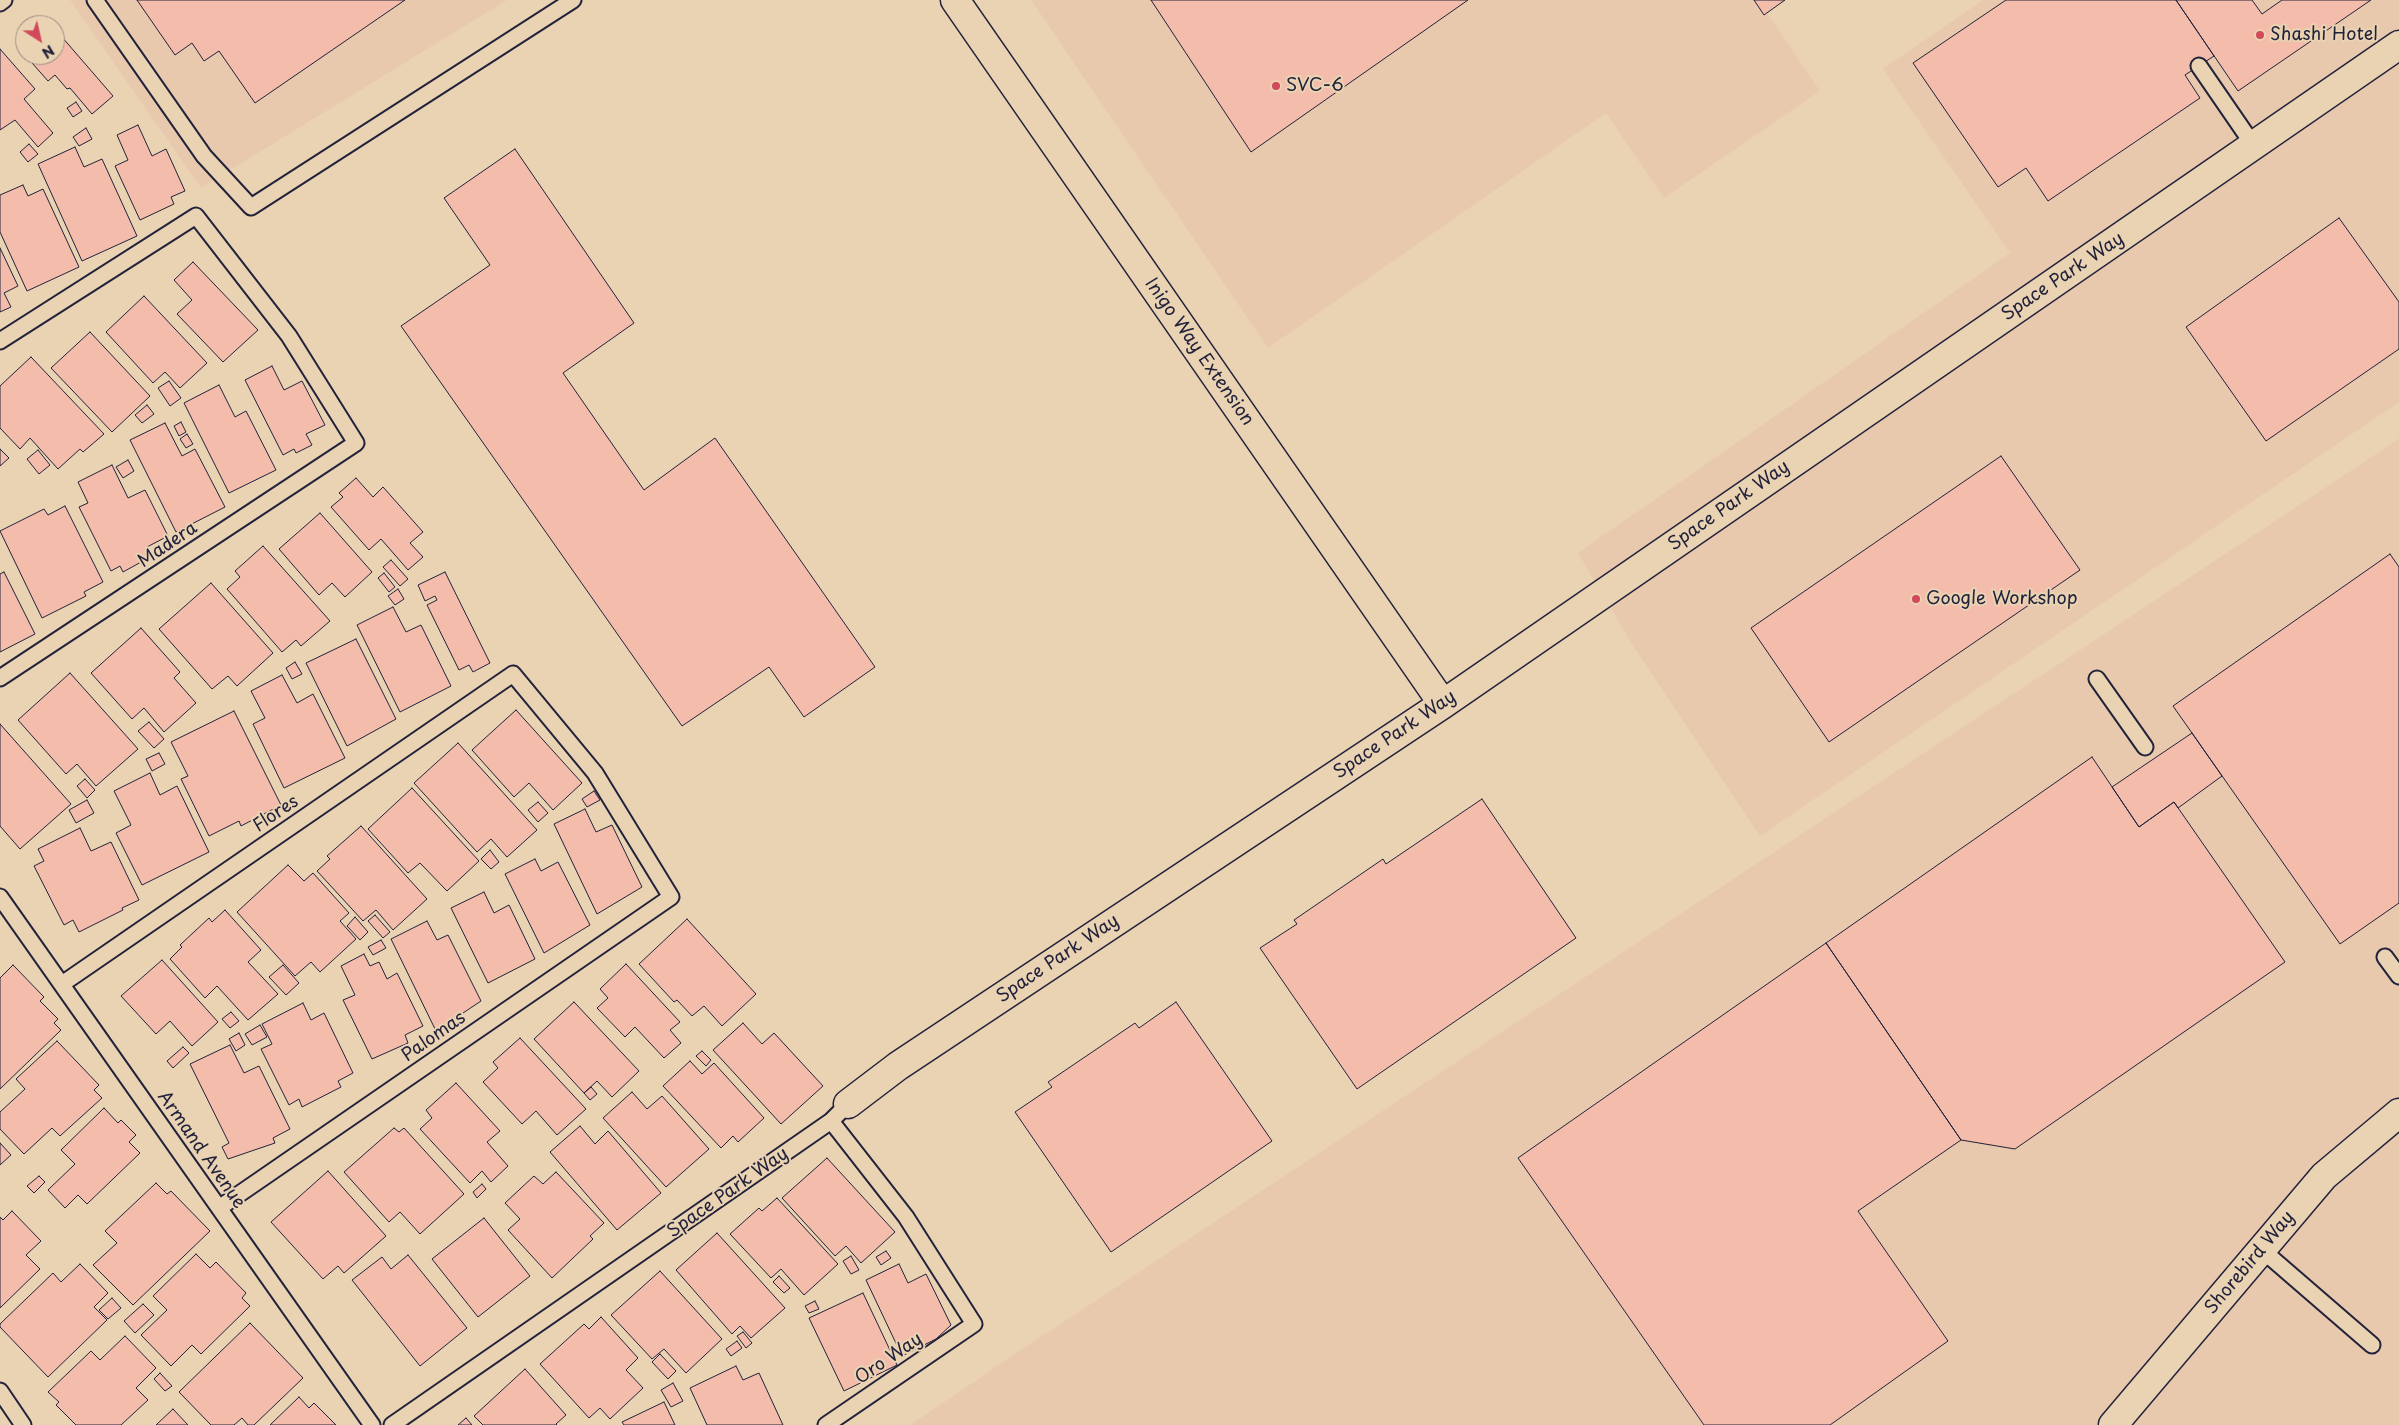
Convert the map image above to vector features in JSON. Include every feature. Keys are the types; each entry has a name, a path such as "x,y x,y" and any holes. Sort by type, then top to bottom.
{"street":[{"name":"Inigo Way Extension","path":"955,0 1444,704"},
{"name":"Space Park Way","path":"839,1113 898,1066 1444,704 2399,45"},
{"name":"Shorebird Way","path":"2113,1425 2324,1176 2399,1113"}],"lane":[{"path":"0,3 4,0"},
{"path":"95,0 204,156 251,207 573,0"},
{"path":"2199,66 2254,146"},
{"name":"Madera","path":"0,342 196,216 289,336 356,442 0,678"},
{"name":"Palomas","path":"219,1208 671,897 595,773 513,674"},
{"name":"Flores","path":"62,984 513,674"},
{"path":"2097,679 2145,747"},
{"name":"Armand Avenue","path":"0,897 372,1425"},
{"path":"2385,957 2399,976"},
{"name":"Oro Way","path":"826,1425 974,1324 839,1113"},
{"name":"Space Park Way","path":"392,1425 839,1113"},
{"path":"2262,1249 2372,1345"},
{"path":"0,1391 24,1425"}],"shaded area":[{"path":"70,0 507,0 201,188"},
{"path":"1031,0 1758,0 1820,91 1664,198 1606,113 1268,348"},
{"path":"1983,0 2399,0 2399,402 1760,836 1632,644 1578,553 2010,253 1883,69"},
{"path":"2399,439 2399,1425 910,1425 1018,1352"}],"building":[{"path":"137,0 405,0 255,103 219,51 204,61 192,43 175,55"},
{"name":"SVC-6","path":"1151,0 1468,0 1251,152"},
{"path":"1754,0 1785,0 1764,15"},
{"path":"2006,0 2176,0 2214,56 2185,75 2200,98 2048,201 2026,168 1998,187 1913,63"},
{"name":"Shashi Hotel","path":"2176,0 2252,0 2262,14 2282,0 2371,0 2238,91"},
{"path":"65,41 113,96 92,114 70,88 67,89 55,75 48,81 34,65 65,65"},
{"path":"0,49 35,89 24,99 53,133 38,147 15,120 0,130"},
{"path":"76,102 82,111 73,117 67,108"},
{"path":"138,125 152,156 166,149 185,191 171,197 174,204 140,220 115,166 128,160 117,135"},
{"path":"86,128 92,139 79,146 73,137"},
{"path":"29,144 38,154 28,162 20,152"},
{"path":"75,147 84,167 102,159 137,236 82,261 38,164"},
{"path":"515,149 634,323 563,373 644,490 715,438 875,667 804,717 769,667 682,726 401,326 490,265 444,198"},
{"path":"23,185 28,196 43,189 79,267 27,291 0,232 0,195"},
{"path":"2339,218 2399,302 2399,349 2266,441 2186,327"},
{"path":"0,248 18,286 4,293 11,307 0,312"},
{"path":"193,262 258,330 223,362 177,314 192,300 174,280"},
{"path":"144,296 207,363 180,388 165,372 153,383 106,332"},
{"path":"90,332 150,396 112,432 51,368"},
{"path":"31,357 104,434 83,452 80,449 58,469 30,438 20,449 0,428 0,386"},
{"path":"272,366 284,390 302,381 325,425 306,434 312,445 296,453 294,449 283,455 245,380"},
{"path":"169,381 181,398 170,406 158,388"},
{"path":"219,385 235,417 246,411 276,470 229,493 184,403"},
{"path":"147,405 154,414 142,423 135,415"},
{"path":"181,422 186,432 179,436 174,426"},
{"path":"165,423 182,456 195,449 225,507 176,532 130,440"},
{"path":"187,434 193,444 186,448 180,439"},
{"path":"0,449 9,458 0,466"},
{"path":"38,450 50,465 39,474 27,459"},
{"name":"Google Workshop","path":"2001,456 2080,570 1829,742 1751,628"},
{"path":"128,460 134,471 123,478 116,467"},
{"path":"112,465 128,498 145,490 168,536 147,547 152,556 123,572 120,566 111,571 79,507 88,503 78,482"},
{"path":"356,478 373,497 383,487 423,532 410,543 423,557 408,570 381,539 369,550 331,507 343,497 339,493"},
{"path":"65,506 103,582 84,592 86,596 42,618 0,531 44,509 48,515"},
{"path":"320,513 372,572 345,597 332,583 319,595 279,549"},
{"path":"263,546 330,621 301,646 296,640 282,652 227,589 240,577 235,571"},
{"path":"2390,554 2399,567 2399,903 2340,944 2173,706"},
{"path":"391,560 408,579 400,586 383,567"},
{"path":"4,572 35,634 0,652 0,574"},
{"path":"445,572 490,663 473,672 469,665 459,670 427,605 437,600 435,596 425,601 418,585"},
{"path":"384,573 395,587 389,592 378,578"},
{"path":"211,583 273,653 237,686 228,676 212,689 159,629"},
{"path":"398,589 404,599 395,605 388,596"},
{"path":"393,607 406,632 421,625 451,686 400,712 357,625"},
{"path":"141,628 180,672 174,678 196,703 164,732 144,708 132,719 91,673"},
{"path":"356,639 396,719 347,746 306,663"},
{"path":"295,662 302,674 292,679 286,668"},
{"path":"70,673 138,749 96,786 77,764 66,774 18,720"},
{"path":"282,675 297,703 313,694 345,758 284,788 253,724 265,718 251,691"},
{"path":"516,710 582,783 553,810 529,783 514,797 472,750"},
{"path":"234,711 281,805 241,826 239,821 209,836 181,779 188,776 171,742"},
{"path":"149,722 164,739 154,748 138,731"},
{"path":"0,724 71,804 20,849 0,826"},
{"path":"2192,733 2222,776 2178,808 2174,802 2139,827 2112,787"},
{"path":"458,743 537,830 507,857 491,839 477,852 414,783"},
{"path":"159,753 165,764 152,771 146,759"},
{"path":"2092,757 2139,827 2174,802 2285,962 2015,1149 1961,1140 1826,943"},
{"path":"150,773 160,795 177,786 209,852 142,885 116,833 131,825 114,791"},
{"path":"85,779 95,790 87,798 77,786"},
{"path":"412,788 479,861 447,891 420,863 408,873 368,829"},
{"path":"594,791 600,800 587,807 582,799"},
{"path":"1482,799 1576,938 1357,1089 1260,948 1297,924 1294,920 1383,859 1386,864"},
{"path":"87,800 94,813 76,823 69,810"},
{"path":"538,802 548,813 538,822 528,810"},
{"path":"585,809 596,832 612,825 642,887 597,914 554,824"},
{"path":"361,826 427,899 393,930 376,910 363,921 317,871 330,859 327,856"},
{"path":"80,828 91,851 111,842 139,900 79,932 73,920 64,925 34,866 44,861 38,849"},
{"path":"490,850 499,862 491,869 481,859"},
{"path":"535,859 541,871 558,862 590,925 544,953 505,874"},
{"path":"288,865 304,881 313,873 349,913 340,921 356,939 320,972 311,962 295,976 237,912"},
{"path":"484,892 494,913 509,905 535,959 488,983 451,908"},
{"path":"225,910 261,950 248,962 278,994 248,1020 217,986 205,998 170,959 182,947 180,945 209,918 212,922"},
{"path":"375,915 390,932 383,938 368,921"},
{"path":"355,917 368,932 360,940 347,926"},
{"path":"687,919 756,994 722,1026 704,1006 692,1016 677,1000 674,1002 639,964"},
{"path":"427,921 437,940 448,935 481,1001 436,1031 391,939"},
{"path":"381,940 386,948 373,955 368,947"},
{"path":"1826,943 1961,1140 1858,1211 1948,1341 1830,1425 1704,1425 1518,1158"},
{"path":"364,954 370,966 379,962 387,979 397,973 423,1026 405,1035 408,1043 372,1059 343,1000 355,995 341,966"},
{"path":"162,960 218,1022 192,1046 170,1021 156,1034 121,996"},
{"path":"626,964 680,1022 670,1030 681,1043 664,1058 635,1027 625,1037 597,1008 608,998 600,989"},
{"path":"13,965 44,997 40,1001 58,1019 54,1023 61,1030 0,1089 0,978"},
{"path":"283,965 299,983 286,995 269,977"},
{"path":"574,1002 639,1071 612,1097 597,1081 584,1093 534,1039"},
{"path":"1176,1002 1272,1141 1111,1252 1015,1112 1052,1087 1048,1082 1135,1023 1139,1028"},
{"path":"303,1003 311,1020 324,1013 353,1073 338,1081 341,1087 302,1107 299,1099 289,1105 261,1049 272,1044 262,1024"},
{"path":"231,1012 239,1021 230,1028 222,1019"},
{"path":"743,1023 762,1044 774,1033 823,1086 781,1124 713,1050"},
{"path":"260,1025 267,1037 252,1045 245,1034"},
{"path":"239,1033 245,1045 236,1051 229,1039"},
{"path":"520,1038 586,1109 557,1135 536,1111 522,1124 483,1082 498,1068 493,1062"},
{"path":"57,1041 99,1085 94,1090 102,1098 60,1136 52,1128 24,1154 0,1129 0,1112 25,1089 16,1079"},
{"path":"230,1045 244,1073 259,1066 290,1129 273,1138 275,1143 228,1159 222,1147 229,1143 190,1064"},
{"path":"183,1047 189,1053 173,1068 167,1061"},
{"path":"702,1051 711,1060 706,1066 696,1056"},
{"path":"690,1061 702,1074 714,1063 764,1118 738,1142 733,1136 721,1148 663,1086"},
{"path":"456,1083 500,1131 487,1142 508,1166 491,1182 482,1171 470,1183 420,1129 432,1118 426,1110"},
{"path":"591,1087 597,1094 590,1100 584,1093"},
{"path":"632,1092 647,1109 662,1096 709,1149 666,1187 603,1118"},
{"path":"104,1108 118,1123 121,1120 136,1135 129,1142 140,1153 87,1204 78,1195 65,1208 48,1190 75,1164 61,1150"},
{"path":"580,1126 595,1144 608,1131 661,1193 617,1230 550,1152"},
{"path":"394,1128 399,1132 404,1128 464,1194 420,1234 400,1212 389,1222 344,1172"},
{"path":"0,1143 11,1155 0,1165"},
{"path":"827,1158 895,1232 861,1263 846,1246 835,1256 782,1198"},
{"path":"328,1171 386,1236 344,1273 338,1266 323,1279 271,1222"},
{"path":"556,1172 604,1223 590,1236 593,1239 552,1278 508,1230 520,1219 505,1203 534,1176 543,1184"},
{"path":"39,1176 45,1182 34,1193 27,1186"},
{"path":"156,1183 167,1194 171,1191 210,1231 133,1305 93,1265 117,1243 105,1231"},
{"path":"482,1184 486,1189 477,1198 473,1192"},
{"path":"777,1198 838,1264 804,1295 781,1269 771,1278 730,1234 759,1208 762,1211"},
{"path":"12,1211 41,1241 26,1255 40,1269 0,1308 0,1217 3,1220"},
{"path":"484,1218 530,1276 478,1317 432,1259"},
{"path":"717,1233 785,1308 751,1338 740,1326 732,1334 676,1270"},
{"path":"886,1251 891,1258 881,1265 876,1257"},
{"path":"196,1254 210,1268 216,1262 246,1293 242,1298 250,1306 201,1354 192,1345 171,1366 141,1335 167,1310 153,1296"},
{"path":"408,1255 467,1328 420,1366 352,1280 382,1257 391,1269"},
{"path":"851,1256 859,1270 851,1274 843,1261"},
{"path":"80,1264 108,1293 94,1307 107,1320 48,1377 0,1327 0,1324 53,1273 61,1282"},
{"path":"899,1264 908,1283 926,1274 951,1325 936,1339 902,1356 866,1280"},
{"path":"660,1271 722,1339 686,1373 664,1349 652,1359 611,1315"},
{"path":"779,1276 790,1288 784,1293 773,1282"},
{"path":"863,1293 897,1365 844,1391 809,1318"},
{"path":"112,1298 121,1308 108,1319 99,1310"},
{"path":"815,1301 819,1309 809,1313 805,1306"},
{"path":"143,1304 154,1315 135,1333 124,1321"},
{"path":"601,1317 638,1358 626,1370 643,1388 610,1419 600,1408 589,1418 540,1364 584,1324 589,1329"},
{"path":"250,1323 303,1378 254,1425 248,1425 242,1418 234,1425 211,1425 179,1392"},
{"path":"743,1332 752,1343 746,1348 737,1336"},
{"path":"125,1336 156,1368 136,1388 148,1400 121,1425 76,1425 56,1405 59,1402 48,1392 91,1351 100,1360"},
{"path":"737,1341 742,1348 731,1356 726,1349"},
{"path":"660,1354 676,1371 668,1379 652,1362"},
{"path":"736,1366 743,1380 759,1373 783,1425 707,1425 690,1388"},
{"path":"525,1369 566,1415 557,1425 483,1425 474,1416"},
{"path":"160,1373 172,1386 165,1391 154,1379"},
{"path":"673,1383 683,1401 671,1407 661,1390"},
{"path":"299,1397 309,1408 314,1403 336,1425 270,1425"},
{"path":"664,1402 675,1425 624,1425 622,1422"},
{"path":"173,1409 188,1425 156,1425"},
{"path":"466,1418 472,1425 458,1425"}],"place":[{"name":"Shashi Hotel","path":"2260,35"},
{"name":"SVC-6","path":"1276,86"},
{"name":"Google Workshop","path":"1916,599"}]}
